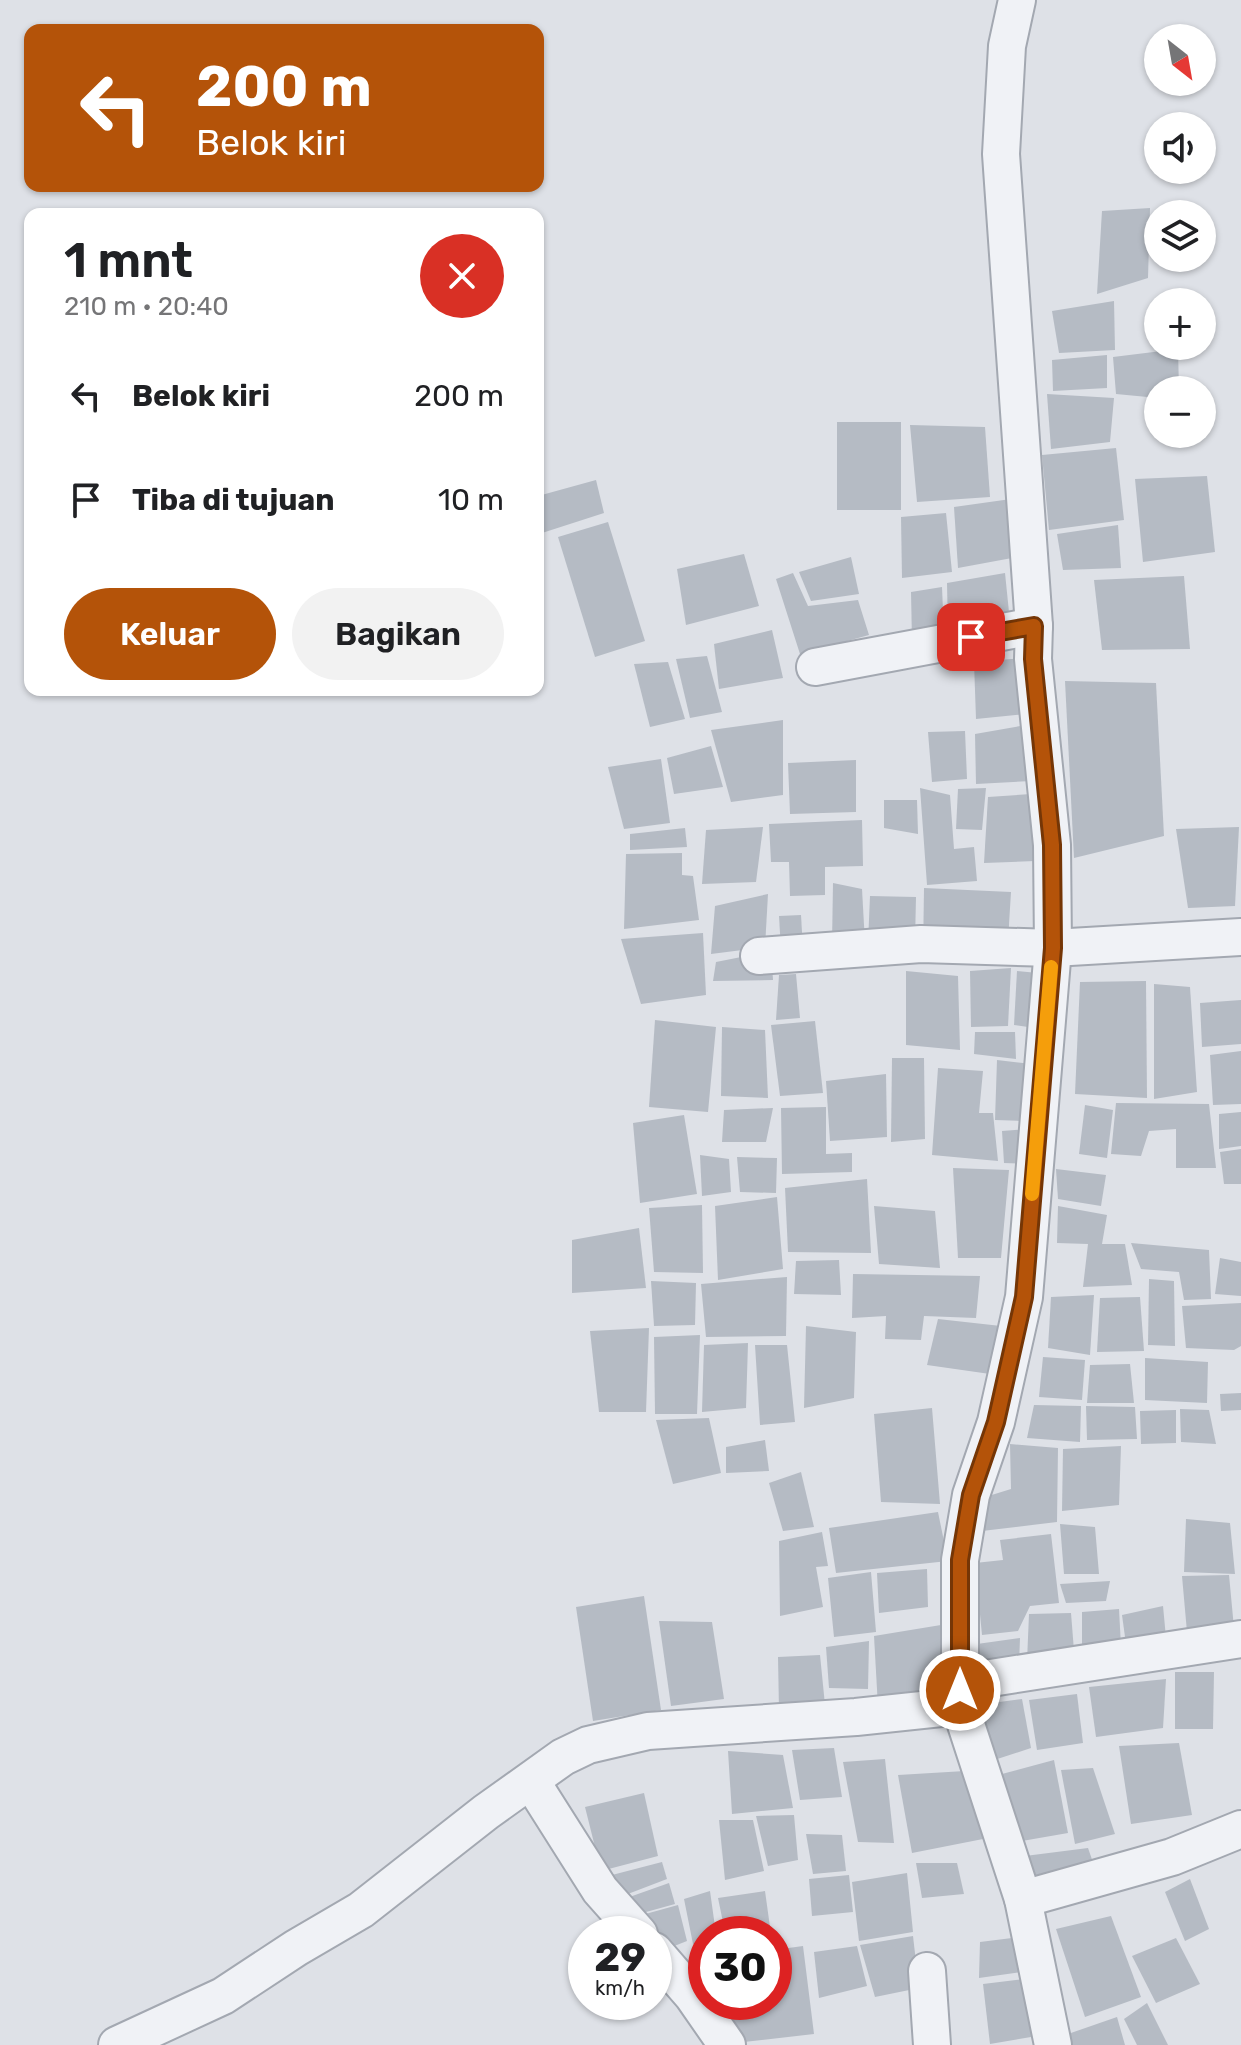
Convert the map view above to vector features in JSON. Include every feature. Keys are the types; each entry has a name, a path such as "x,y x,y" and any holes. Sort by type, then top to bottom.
{"street":[{"path":"1017,0 1007,46 1001,154 1034,626 1033,659 1052,845 1053,948 1024,1297 996,1422 971,1495 960,1560 959,1695 1023,1899 1053,2045"},
{"path":"815,667 1034,626"},
{"path":"759,956 921,944 1053,948 1241,937"},
{"path":"117,2045 223,1996 361,1910 563,1757 588,1745 648,1731 856,1717 1241,1639"},
{"path":"531,1781 600,1890 623,1916"},
{"path":"1023,1899 1172,1857 1241,1829"},
{"path":"927,1971 932,2045"},
{"path":"672,1972 727,2045"}],"building":[{"path":"1144,208 1144,272 1148,272 1148,278 1097,294 1102,211"},
{"path":"1114,301 1115,350 1059,353 1052,311"},
{"path":"1144,353 1144,360 1178,360 1179,376 1144,376 1144,397 1116,394 1113,357"},
{"path":"1107,355 1107,388 1053,391 1052,360"},
{"path":"1047,394 1114,398 1110,442 1051,449"},
{"path":"837,422 901,422 901,510 837,510"},
{"path":"910,425 985,427 990,497 917,502"},
{"path":"1116,448 1124,520 1049,530 1042,455"},
{"path":"1207,476 1215,552 1143,562 1135,479"},
{"path":"596,480 604,513 544,532 544,494"},
{"path":"1011,499 1012,558 958,568 954,507"},
{"path":"946,513 952,572 902,578 901,517"},
{"path":"608,522 645,641 595,657 558,537"},
{"path":"1118,525 1121,568 1063,570 1057,534"},
{"path":"744,554 759,606 686,625 677,569"},
{"path":"851,557 859,594 811,601 799,572"},
{"path":"793,573 808,606 858,600 869,635 800,654 776,579"},
{"path":"1005,573 1010,622 948,631 947,583"},
{"path":"1184,576 1190,649 1102,650 1094,580"},
{"path":"942,587 944,636 912,641 911,592"},
{"path":"772,630 783,678 719,689 714,644"},
{"path":"707,656 722,712 690,718 676,659"},
{"path":"1023,658 1026,714 976,719 974,662"},
{"path":"668,662 685,719 650,727 634,664"},
{"path":"1065,681 1156,683 1164,836 1074,858"},
{"path":"783,720 783,795 731,802 711,730"},
{"path":"1026,725 1032,781 976,784 975,734"},
{"path":"965,731 967,779 932,782 928,732"},
{"path":"711,746 723,787 674,794 667,758"},
{"path":"661,759 670,823 624,829 608,767"},
{"path":"856,760 856,812 790,814 788,763"},
{"path":"920,788 950,795 954,849 974,847 977,881 927,885"},
{"path":"986,788 982,830 956,829 958,789"},
{"path":"1031,794 1035,861 984,863 988,797"},
{"path":"884,800 917,800 918,834 884,828"},
{"path":"862,820 863,866 825,867 825,895 790,896 789,862 771,862 769,824"},
{"path":"763,827 756,882 702,884 706,830"},
{"path":"1239,827 1235,906 1188,908 1176,829"},
{"path":"685,828 687,847 630,850 630,834"},
{"path":"682,853 682,875 693,876 699,920 624,929 626,854"},
{"path":"833,883 862,889 865,943 832,944"},
{"path":"924,888 1011,892 1007,957 923,956"},
{"path":"768,894 765,947 711,954 715,906"},
{"path":"870,896 916,897 915,941 868,943"},
{"path":"801,915 803,949 781,950 779,916"},
{"path":"703,933 706,995 641,1004 621,939"},
{"path":"771,951 773,980 713,981 716,962"},
{"path":"1011,968 1008,1026 971,1027 970,971"},
{"path":"906,971 958,976 960,1050 906,1045"},
{"path":"1017,971 1038,973 1035,1028 1014,1025"},
{"path":"796,974 800,1018 776,1020 779,975"},
{"path":"1146,981 1147,1098 1075,1094 1080,982"},
{"path":"1154,984 1190,987 1197,1092 1154,1099"},
{"path":"1241,1000 1241,1044 1202,1047 1200,1003"},
{"path":"655,1020 716,1027 708,1112 649,1107"},
{"path":"815,1021 823,1093 780,1096 771,1025"},
{"path":"722,1027 765,1030 768,1098 721,1096"},
{"path":"975,1032 1015,1032 1016,1059 974,1054"},
{"path":"1241,1051 1241,1104 1213,1105 1210,1055"},
{"path":"892,1058 924,1058 925,1139 891,1142"},
{"path":"997,1060 1032,1064 1027,1121 995,1120"},
{"path":"938,1068 983,1071 979,1113 993,1113 998,1161 932,1155"},
{"path":"886,1074 887,1137 830,1141 826,1081"},
{"path":"1116,1103 1209,1104 1216,1168 1176,1168 1176,1129 1149,1131 1141,1156 1111,1154"},
{"path":"1085,1105 1113,1110 1107,1158 1079,1154"},
{"path":"826,1107 826,1154 852,1153 852,1172 782,1174 781,1108"},
{"path":"773,1108 766,1142 722,1142 724,1110"},
{"path":"1241,1112 1241,1146 1219,1149 1219,1114"},
{"path":"684,1115 697,1194 640,1203 633,1123"},
{"path":"1028,1129 1027,1164 1004,1163 1002,1131"},
{"path":"1241,1149 1241,1184 1224,1184 1220,1152"},
{"path":"700,1155 729,1159 731,1192 702,1196"},
{"path":"737,1157 777,1158 776,1193 740,1192"},
{"path":"953,1168 1009,1170 1001,1258 958,1258"},
{"path":"1056,1169 1106,1175 1101,1206 1058,1199"},
{"path":"867,1179 871,1253 788,1252 785,1188"},
{"path":"777,1197 783,1269 718,1280 715,1206"},
{"path":"702,1205 703,1273 654,1272 649,1208"},
{"path":"874,1206 935,1211 940,1268 879,1264"},
{"path":"1058,1206 1107,1215 1102,1244 1125,1244 1132,1285 1083,1287 1088,1244 1057,1243"},
{"path":"639,1228 646,1288 572,1293 572,1240"},
{"path":"1131,1243 1209,1250 1211,1299 1184,1300 1179,1272 1141,1269"},
{"path":"1220,1258 1241,1262 1241,1296 1215,1294"},
{"path":"839,1260 841,1295 794,1294 796,1261"},
{"path":"853,1274 980,1276 976,1318 924,1316 921,1340 885,1339 886,1316 852,1318"},
{"path":"787,1277 786,1336 706,1337 701,1284"},
{"path":"1149,1279 1174,1281 1175,1346 1148,1345"},
{"path":"651,1281 696,1283 695,1325 654,1326"},
{"path":"1094,1295 1090,1355 1048,1348 1051,1297"},
{"path":"1140,1297 1144,1351 1097,1352 1100,1298"},
{"path":"1241,1303 1241,1346 1234,1350 1186,1348 1182,1306"},
{"path":"938,1319 1010,1327 997,1375 927,1365"},
{"path":"806,1326 856,1332 854,1398 804,1408"},
{"path":"649,1328 646,1412 599,1412 590,1331"},
{"path":"700,1335 697,1414 655,1414 654,1337"},
{"path":"748,1343 746,1408 702,1412 704,1345"},
{"path":"755,1345 787,1345 795,1422 760,1425"},
{"path":"1043,1357 1085,1360 1082,1400 1039,1397"},
{"path":"1145,1358 1208,1362 1207,1403 1145,1400"},
{"path":"1130,1364 1134,1403 1087,1403 1090,1365"},
{"path":"1241,1393 1241,1410 1221,1411 1220,1394"},
{"path":"1034,1405 1081,1406 1080,1442 1027,1438"},
{"path":"1086,1406 1135,1407 1137,1439 1087,1440"},
{"path":"932,1408 940,1504 881,1502 874,1414"},
{"path":"1180,1409 1209,1410 1216,1444 1181,1442"},
{"path":"1176,1410 1176,1443 1141,1444 1140,1411"},
{"path":"709,1418 721,1473 673,1484 656,1420"},
{"path":"765,1440 769,1471 726,1473 726,1447"},
{"path":"1010,1444 1058,1448 1057,1522 982,1531 982,1498 1011,1489"},
{"path":"1121,1446 1119,1505 1062,1511 1063,1449"},
{"path":"801,1472 814,1527 783,1531 769,1483"},
{"path":"938,1512 948,1561 836,1573 829,1528"},
{"path":"1186,1519 1230,1523 1235,1574 1184,1572"},
{"path":"1060,1524 1095,1527 1099,1574 1064,1574"},
{"path":"822,1532 828,1566 816,1567 823,1607 780,1616 779,1541"},
{"path":"1051,1534 1059,1603 1030,1606 1018,1631 982,1635 975,1563 1003,1560 1000,1540"},
{"path":"927,1569 928,1607 879,1613 877,1573"},
{"path":"871,1572 876,1632 834,1637 828,1578"},
{"path":"1229,1575 1234,1628 1187,1632 1182,1576"},
{"path":"1110,1581 1106,1601 1066,1603 1060,1584"},
{"path":"644,1596 661,1710 593,1721 576,1607"},
{"path":"1163,1606 1168,1659 1129,1666 1122,1615"},
{"path":"1119,1609 1122,1665 1082,1670 1082,1612"},
{"path":"1071,1613 1076,1676 1026,1685 1029,1614"},
{"path":"659,1621 712,1622 724,1699 671,1706"},
{"path":"947,1624 947,1698 878,1707 874,1636"},
{"path":"1020,1638 1018,1691 981,1692 977,1644"},
{"path":"869,1641 868,1689 829,1688 826,1647"},
{"path":"820,1655 825,1705 779,1710 778,1657"},
{"path":"1175,1672 1214,1672 1213,1729 1175,1729"},
{"path":"1166,1679 1163,1728 1096,1737 1089,1687"},
{"path":"1077,1694 1083,1743 1037,1750 1029,1700"},
{"path":"1022,1699 1031,1748 985,1763 977,1705"},
{"path":"1179,1743 1192,1815 1131,1824 1119,1746"},
{"path":"834,1748 842,1797 800,1800 792,1750"},
{"path":"728,1751 783,1755 793,1808 732,1814"},
{"path":"885,1759 894,1843 858,1842 843,1762"},
{"path":"1054,1760 1068,1833 1022,1841 1002,1774"},
{"path":"1093,1768 1115,1834 1075,1844 1061,1770"},
{"path":"965,1771 983,1839 912,1853 898,1775"},
{"path":"644,1793 658,1856 601,1871 585,1807"},
{"path":"794,1815 798,1860 768,1866 756,1816"},
{"path":"719,1820 753,1820 764,1871 725,1880"},
{"path":"806,1834 842,1835 846,1871 813,1874"},
{"path":"1088,1848 1096,1871 1031,1888 1025,1856"},
{"path":"662,1862 667,1879 620,1897 612,1875"},
{"path":"916,1863 957,1863 964,1894 922,1898"},
{"path":"907,1873 913,1932 859,1941 852,1882"},
{"path":"849,1875 853,1912 812,1916 809,1879"},
{"path":"1190,1879 1209,1929 1185,1941 1165,1892"},
{"path":"669,1883 675,1904 628,1916 621,1900"},
{"path":"710,1891 713,1916 688,1916 688,1919 684,1899"},
{"path":"765,1891 768,1916 722,1916 718,1898"},
{"path":"678,1905 687,1941 672,1947 672,1916 638,1916"},
{"path":"1111,1916 1141,1997 1085,2017 1056,1929"},
{"path":"913,1936 919,1988 875,1997 860,1945"},
{"path":"1021,1937 1028,1971 979,1978 980,1942"},
{"path":"1176,1938 1200,1984 1156,2003 1132,1956"},
{"path":"803,1946 814,2034 735,2043 732,2020 792,2020 792,1948"},
{"path":"857,1946 867,1986 819,1998 814,1952"},
{"path":"1032,1978 1043,2035 990,2044 983,1984"},
{"path":"1147,2003 1168,2045 1137,2045 1124,2019"},
{"path":"1117,2017 1125,2045 1073,2045 1068,2034"}],"slow traffic":[{"path":"1032,1194 1051,967"}],"route":[{"path":"960,1690 960,1560 971,1495 996,1422 1024,1297 1053,948 1052,845 1033,659 1034,626 971,637"}]}
